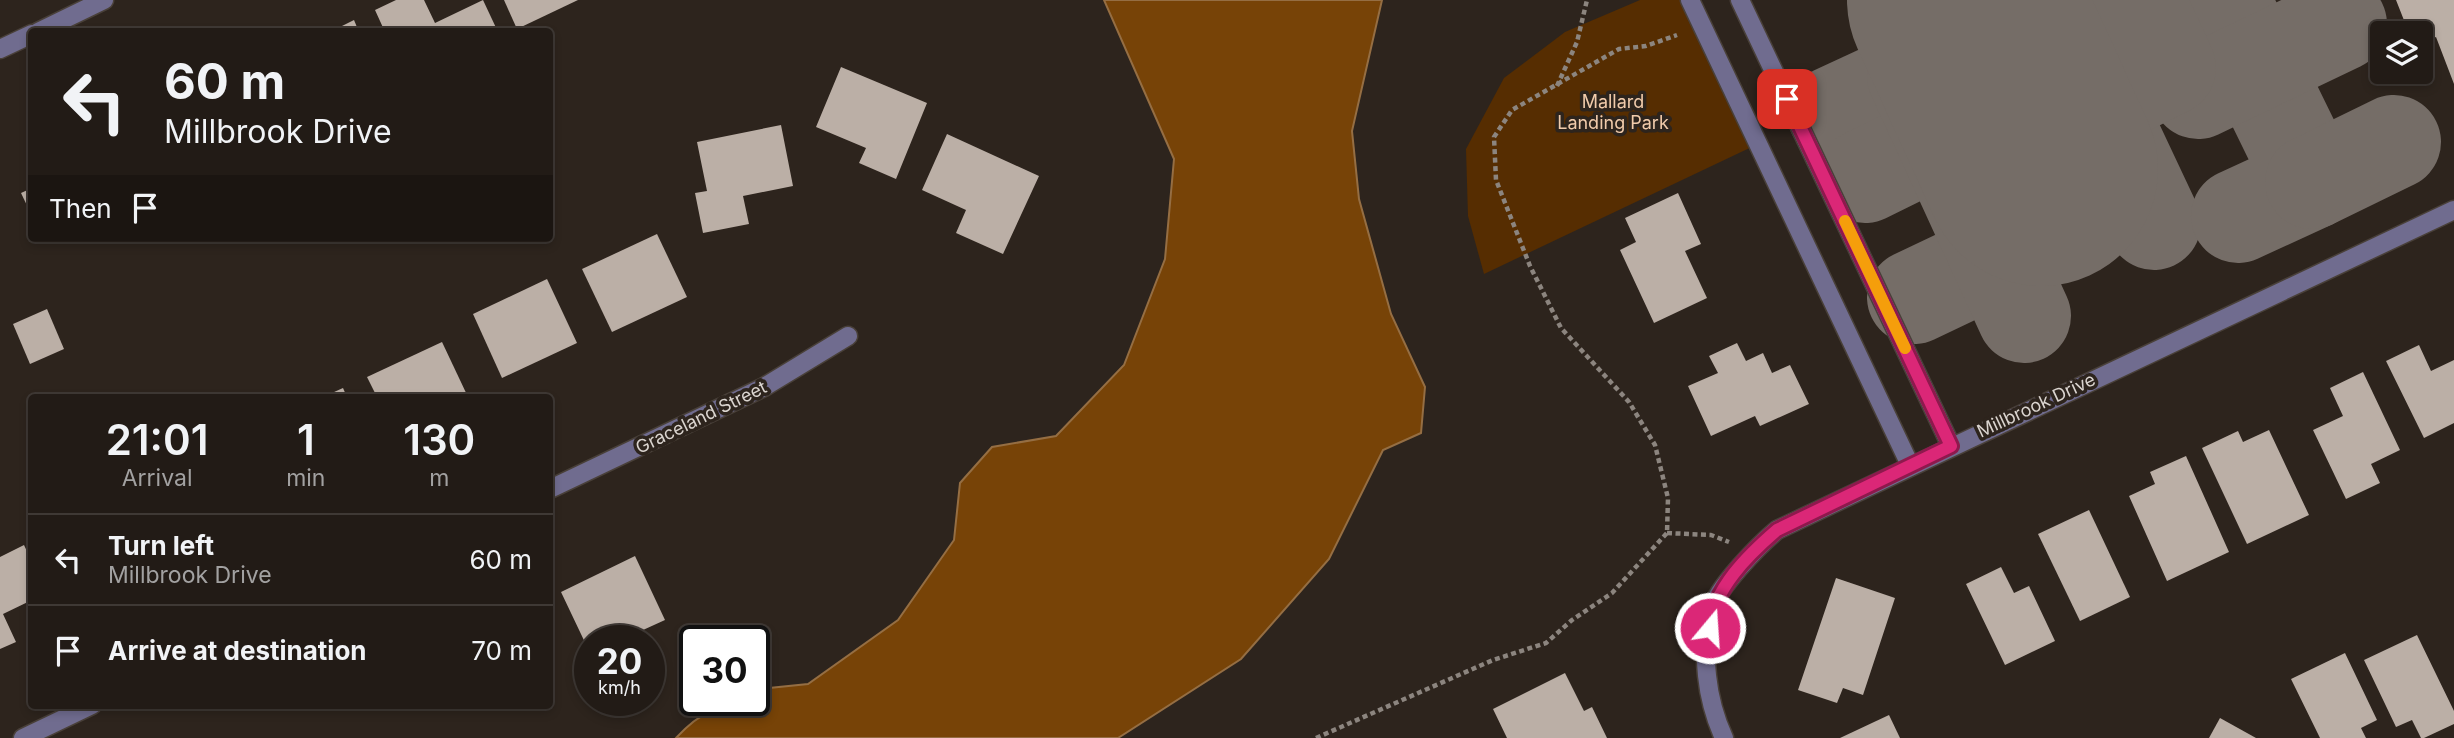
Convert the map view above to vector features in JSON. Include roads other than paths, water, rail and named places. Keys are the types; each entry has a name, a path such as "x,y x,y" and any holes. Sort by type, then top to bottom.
{"street":[{"path":"46,28 104,0"},
{"path":"1690,0 1910,465"},
{"path":"1740,0 1951,446"},
{"path":"0,49 28,36"},
{"name":"Millbrook Drive","path":"1724,738 1711,710 1706,669 1712,607 1752,551 1795,519 2454,210"},
{"name":"Graceland Street","path":"553,488 764,387 848,336"},
{"path":"23,738 84,709"}],"park label":[{"name":"Mallard Landing Park","path":"1613,111"}]}
